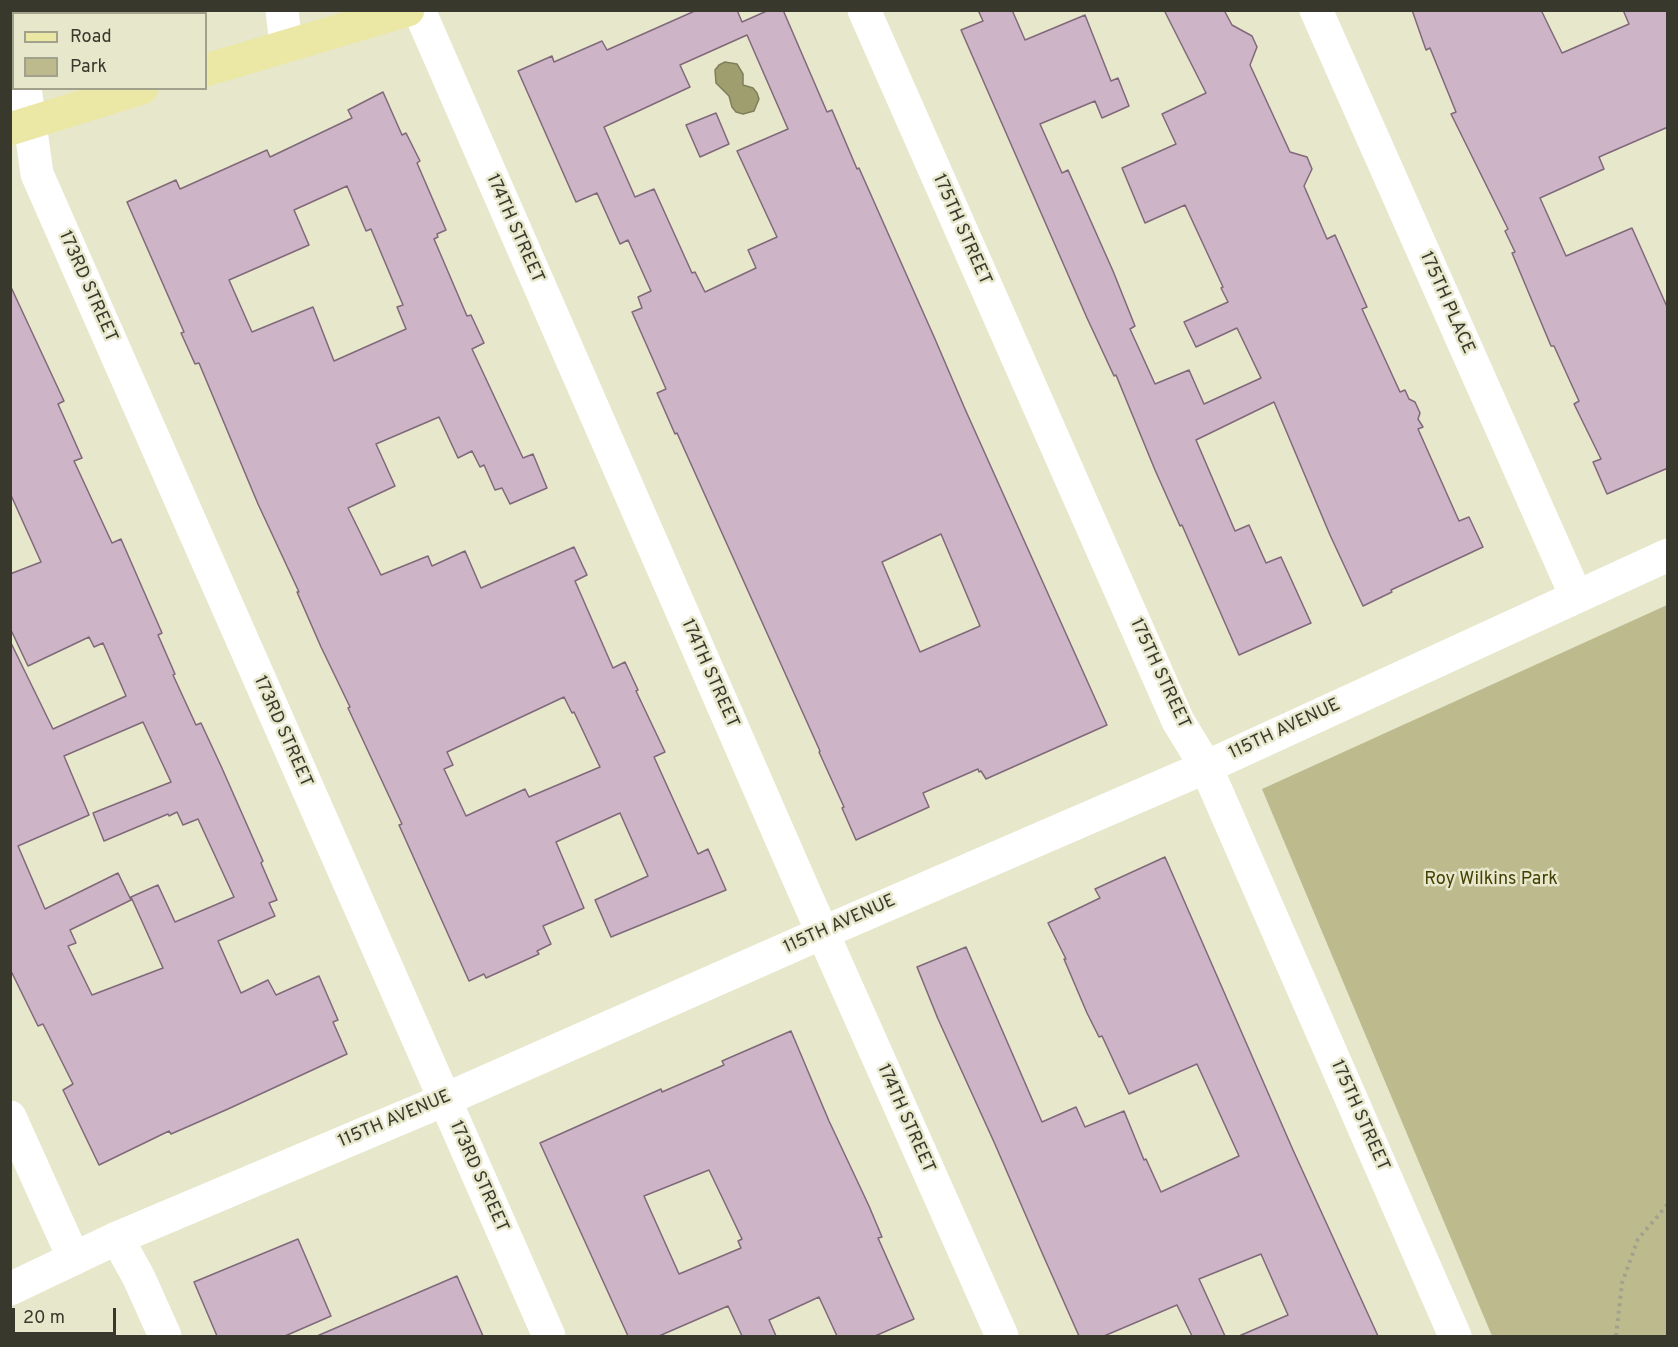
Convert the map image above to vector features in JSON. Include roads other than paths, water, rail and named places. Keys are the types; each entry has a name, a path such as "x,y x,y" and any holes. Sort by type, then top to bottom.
{"main road":[{"path":"207,70 408,10"},
{"path":"21,126 136,90"}],"street":[{"path":"282,10 286,46"},
{"name":"174TH STREET","path":"419,10 822,933 1002,1336"},
{"name":"175TH STREET","path":"864,10 1178,721 1206,767 1455,1336"},
{"name":"175TH PLACE","path":"1316,10 1576,596"},
{"name":"173RD STREET","path":"25,90 21,126 37,174 549,1336"},
{"name":"115TH AVENUE","path":"10,1288 117,1238 444,1100 1206,767 1668,555"},
{"path":"10,1117 74,1259"},
{"path":"117,1238 139,1278 165,1336"}],"park label":[{"name":"Roy Wilkins Park","path":"1491,880"}]}
